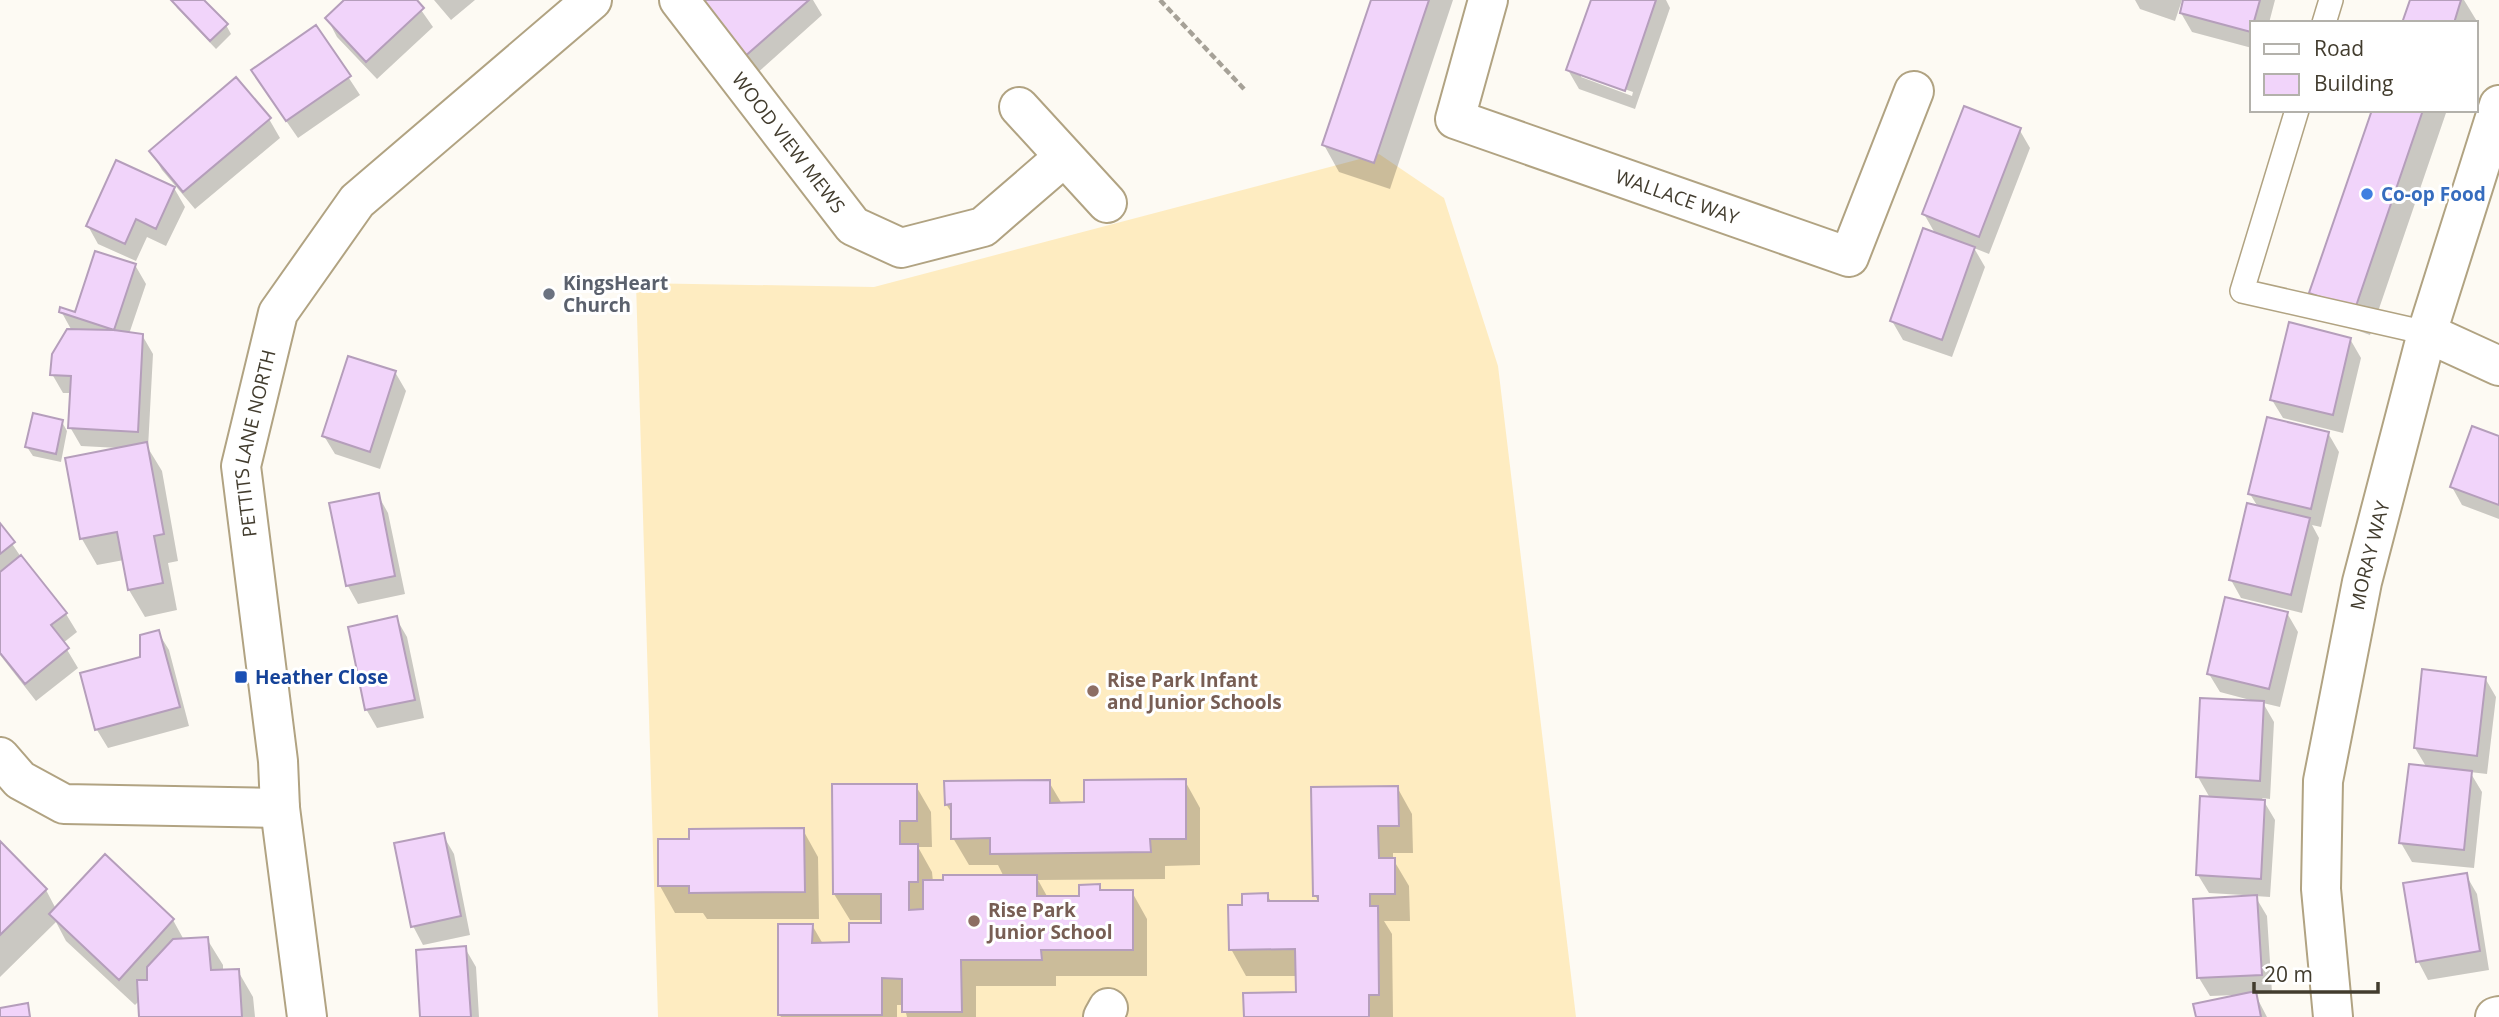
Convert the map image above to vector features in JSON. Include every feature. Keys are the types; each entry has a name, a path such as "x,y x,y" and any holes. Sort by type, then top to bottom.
{"street":[{"name":"PETTITS LANE NORTH","path":"307,1017 280,808 278,761 242,466 278,313 357,201 592,0"},
{"name":"WOOD VIEW MEWS","path":"679,0 853,226 901,248 983,227 1064,157"},
{"name":"WALLACE WAY","path":"1488,0 1455,119 1849,257 1914,91"},
{"name":"MORAY WAY","path":"2333,1017 2321,889 2323,781 2362,582 2427,333 2499,105"},
{"path":"1019,107 1107,203"},
{"path":"2427,333 2499,366"},
{"path":"0,757 20,780 64,804 280,808"}],"lane":[{"path":"2325,21 2331,0"},
{"path":"2296,112 2242,291 2427,333"}],"path":[{"path":"1160,0 1244,89"}],"shaded area":[{"name":"Rise Park Infant and Junior Schools","path":"1379,154 1444,198 1498,366 1576,1017 658,1017 636,283 874,287"}],"building":[{"path":"171,0 204,0 228,24 210,41"},
{"path":"344,0 417,0 424,8 366,62 325,18"},
{"path":"700,0 809,0 743,58"},
{"path":"1371,0 1429,0 1374,163 1322,145"},
{"path":"1591,0 1656,0 1625,91 1566,70"},
{"path":"2183,0 2260,0 2254,21 2250,21 2250,32 2180,13"},
{"path":"2410,0 2461,0 2455,21 2403,21"},
{"path":"316,25 351,76 286,121 251,70"},
{"path":"236,77 271,118 183,192 149,151"},
{"path":"1964,106 2021,128 1979,237 1922,214"},
{"path":"2371,112 2422,112 2355,309 2309,293"},
{"path":"116,160 175,187 156,229 136,219 125,244 86,226"},
{"path":"1923,228 1975,247 1942,340 1890,321"},
{"path":"95,251 136,264 114,330 59,312 60,307 75,312"},
{"path":"2289,322 2351,338 2333,415 2270,400"},
{"path":"67,329 143,334 138,432 68,428 71,376 50,375 52,354"},
{"path":"348,356 396,371 370,452 322,436"},
{"path":"33,413 63,420 56,454 25,447"},
{"path":"2267,417 2329,432 2311,509 2248,494"},
{"path":"2472,426 2499,436 2499,505 2450,487"},
{"path":"147,442 164,534 154,536 163,583 128,590 117,532 80,539 65,458"},
{"path":"379,493 395,576 346,586 329,503"},
{"path":"2247,503 2310,518 2291,595 2229,580"},
{"path":"0,523 15,542 0,554"},
{"path":"21,555 67,613 51,625 69,648 25,684 0,653 0,572"},
{"path":"2225,597 2288,612 2269,689 2207,674"},
{"path":"397,616 415,700 365,710 348,627"},
{"path":"159,630 180,707 95,730 80,673 140,657 140,635"},
{"path":"2422,669 2486,677 2477,756 2414,748"},
{"path":"2200,698 2264,701 2260,781 2196,777"},
{"path":"2409,764 2472,771 2464,850 2399,843"},
{"path":"1186,779 1186,839 1150,839 1151,852 990,854 990,838 951,839 951,804 945,805 944,781 1050,780 1050,803 1084,802 1084,780"},
{"path":"832,784 917,784 917,821 900,821 900,844 918,844 918,882 909,882 909,910 923,909 923,880 943,880 943,875 1037,875 1037,896 1079,896 1079,885 1100,884 1100,890 1133,890 1133,950 1041,950 1042,960 961,960 962,1012 902,1012 902,979 882,978 882,1015 778,1015 778,924 813,924 812,943 849,942 849,923 881,923 881,894 833,894"},
{"path":"1398,786 1399,826 1378,826 1379,858 1395,858 1395,894 1370,894 1370,906 1378,906 1379,995 1369,995 1369,1017 1244,1017 1243,993 1296,992 1295,949 1229,950 1228,905 1242,905 1242,894 1268,893 1268,901 1318,901 1318,896 1313,896 1311,787"},
{"path":"2200,796 2265,800 2261,879 2196,875"},
{"path":"804,828 805,892 689,893 689,886 658,886 658,839 689,839 689,829"},
{"path":"444,833 461,916 411,927 394,843"},
{"path":"0,841 47,889 0,935"},
{"path":"105,854 174,919 119,980 49,914"},
{"path":"2467,873 2480,951 2416,962 2403,883"},
{"path":"2257,895 2262,975 2197,978 2193,899"},
{"path":"208,937 211,970 239,969 242,1017 139,1017 137,980 147,980 147,967 173,939"},
{"path":"466,946 471,1017 420,1017 416,950"},
{"path":"2256,991 2261,1017 2196,1017 2193,1004"},
{"path":"28,1003 30,1017 0,1017 0,1008"}],"place":[{"name":"Co-op Food","path":"2367,194"},
{"name":"KingsHeart Church","path":"549,294"},
{"name":"Heather Close","path":"241,677"},
{"name":"Rise Park Infant and Junior Schools","path":"1093,691"},
{"name":"Rise Park Junior School","path":"974,921"}]}
